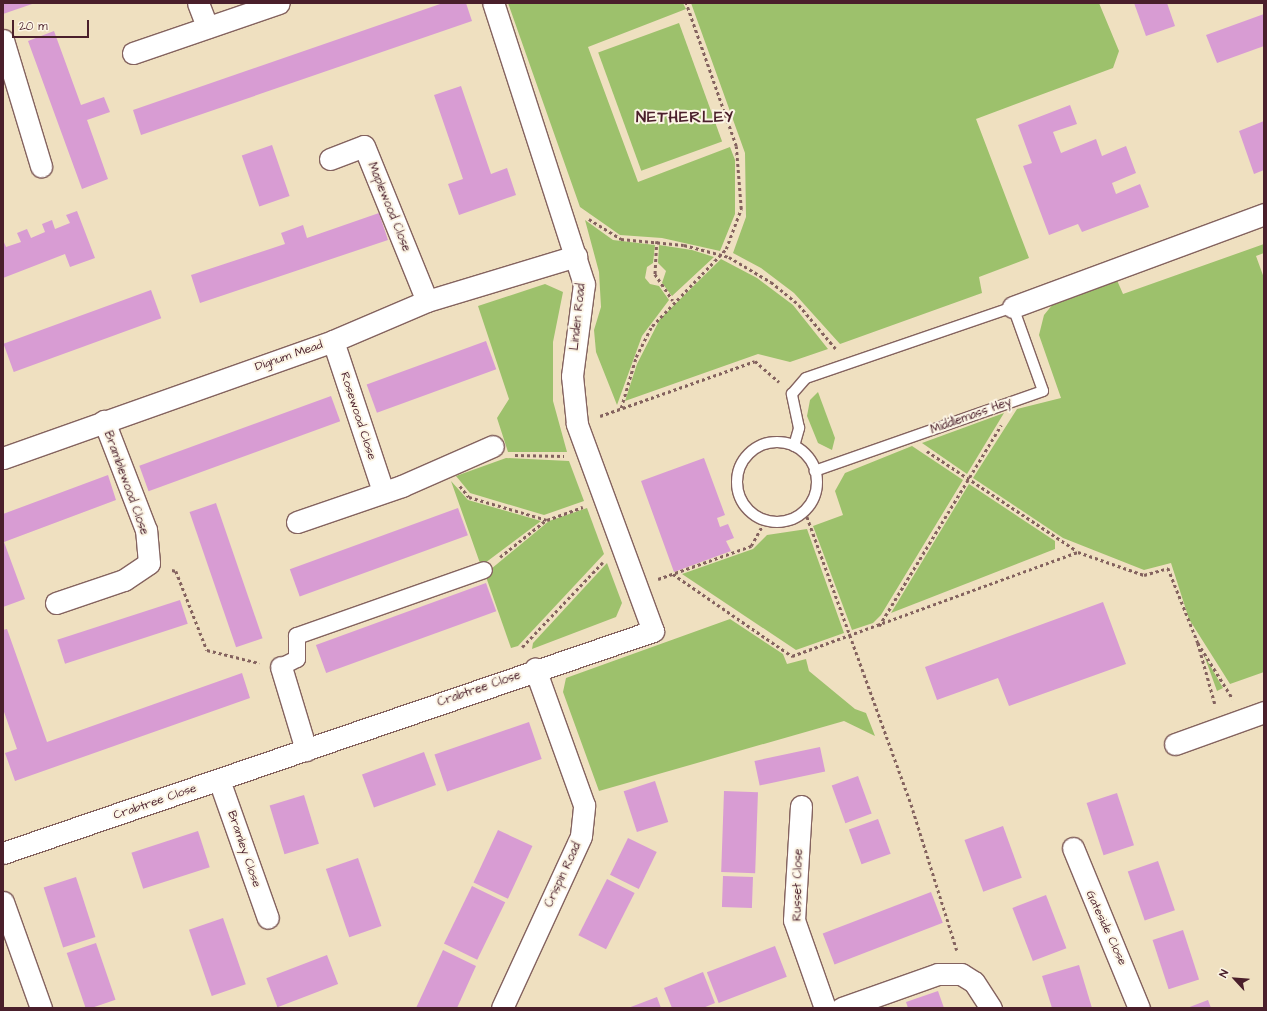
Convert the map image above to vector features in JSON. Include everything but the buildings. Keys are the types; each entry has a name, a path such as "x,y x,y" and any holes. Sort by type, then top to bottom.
{"street":[{"path":"198,3 207,27"},
{"path":"133,53 279,3"},
{"name":"Linden Road","path":"493,3 565,220 584,284 572,376 577,424 585,449 605,496 653,631"},
{"path":"3,40 41,166"},
{"name":"Maplewood Close","path":"330,159 364,146 427,301"},
{"path":"1013,308 1264,214"},
{"name":"Dignum Mead","path":"3,458 333,341 427,301 576,256"},
{"name":"Rosewood Close","path":"333,341 383,491"},
{"name":"Bramblewood Close","path":"104,421 146,530 149,563"},
{"path":"297,522 448,466 493,446"},
{"path":"56,603 124,580 149,563"},
{"path":"306,750 281,667 297,659 297,636 484,570"},
{"name":"Crabtree Close","path":"3,853 306,750 514,676 653,631"},
{"name":"Crispin Road","path":"502,1008 581,836 584,805 535,669"},
{"path":"1175,744 1264,712"},
{"name":"Bramley Close","path":"219,780 268,918"},
{"name":"Russet Close","path":"801,806 794,920 825,1008"},
{"name":"Gateside Close","path":"1073,848 1139,1008"},
{"path":"3,902 41,1008"},
{"path":"842,1008 938,974 961,974 974,982 991,1008"}],"lane":[{"path":"794,446 799,428 792,394 806,378 1013,308"},
{"name":"Middlemass Hey","path":"815,471 1043,391 1013,308"},
{"path":"774,442 794,446 808,456 815,471 817,490 805,511 783,522 766,520 748,510 741,499 738,474 751,452 762,445 774,442"}],"path":[{"path":"621,408 624,389 644,340 673,300 721,254 737,228 741,209 736,146 686,3"},
{"path":"565,220 584,214 606,233 621,239 657,241 721,254 771,282 799,305 834,346 842,367"},
{"path":"657,241 655,274 673,300"},
{"path":"577,424 755,361 792,394"},
{"path":"878,627 1009,412 1006,404"},
{"path":"914,437 917,445 1078,552 1144,575 1168,568 1231,723"},
{"path":"493,446 504,454 569,456 585,449"},
{"path":"448,466 451,476 469,497 547,520"},
{"path":"484,570 547,520 605,496"},
{"path":"805,511 936,878 953,930 961,974"},
{"path":"636,585 673,574 751,546 766,520"},
{"path":"514,676 518,652 606,559 624,551"},
{"path":"673,574 792,656 878,627 1078,552"},
{"path":"149,563 176,571 207,650 281,667"},
{"path":"1198,643 1228,686 1231,723"}],"green space":[{"path":"508,3 683,3 686,9 588,47 638,182 730,147 735,160 735,214 720,251 662,238 620,235 580,207"},
{"path":"691,3 1099,3 1119,51 1113,68 976,119 1029,258 979,277 982,293 840,344 794,293 761,268 733,253 746,217 745,153"},
{"path":"679,23 722,141 641,171 598,52"},
{"path":"585,220 613,240 655,245 653,263 647,267 645,278 650,284 659,286 669,300 642,336 617,405 596,352 594,330 601,307 599,272"},
{"path":"1264,244 1264,253 1256,256 1264,278 1264,672 1230,684 1189,619 1171,563 1144,570 1063,538 973,478 1017,409 1061,398 1039,335 1044,315 1053,304 1116,278 1123,294"},
{"path":"659,245 692,250 714,257 672,296 662,283 666,271 658,263"},
{"path":"721,259 757,278 793,305 828,349 790,362 758,354 625,401 637,364 660,319"},
{"path":"545,284 563,292 553,342 553,401 567,452 508,452 497,418 509,399 478,306"},
{"path":"818,392 835,438 832,450 818,443 807,416 810,400"},
{"path":"1004,413 967,474 922,443"},
{"path":"912,446 963,480 881,615 873,623 852,630 813,526 843,515 835,491 845,473"},
{"path":"506,458 569,461 584,501 544,515 470,493 456,476"},
{"path":"451,481 468,500 541,521 481,566"},
{"path":"969,484 1055,541 1055,549 891,613"},
{"path":"587,508 604,554 518,646 511,648 485,574 549,521"},
{"path":"807,529 844,633 796,650 682,574 753,549 767,535"},
{"path":"607,563 622,603 616,617 532,649 533,643"},
{"path":"730,619 783,654 787,664 806,659 809,671 855,709 866,713 875,736 844,721 599,791 563,692 566,678"},
{"path":"1204,655 1223,688 1217,691"}],"district":[{"name":"NETHERLEY","path":"685,117"}]}
